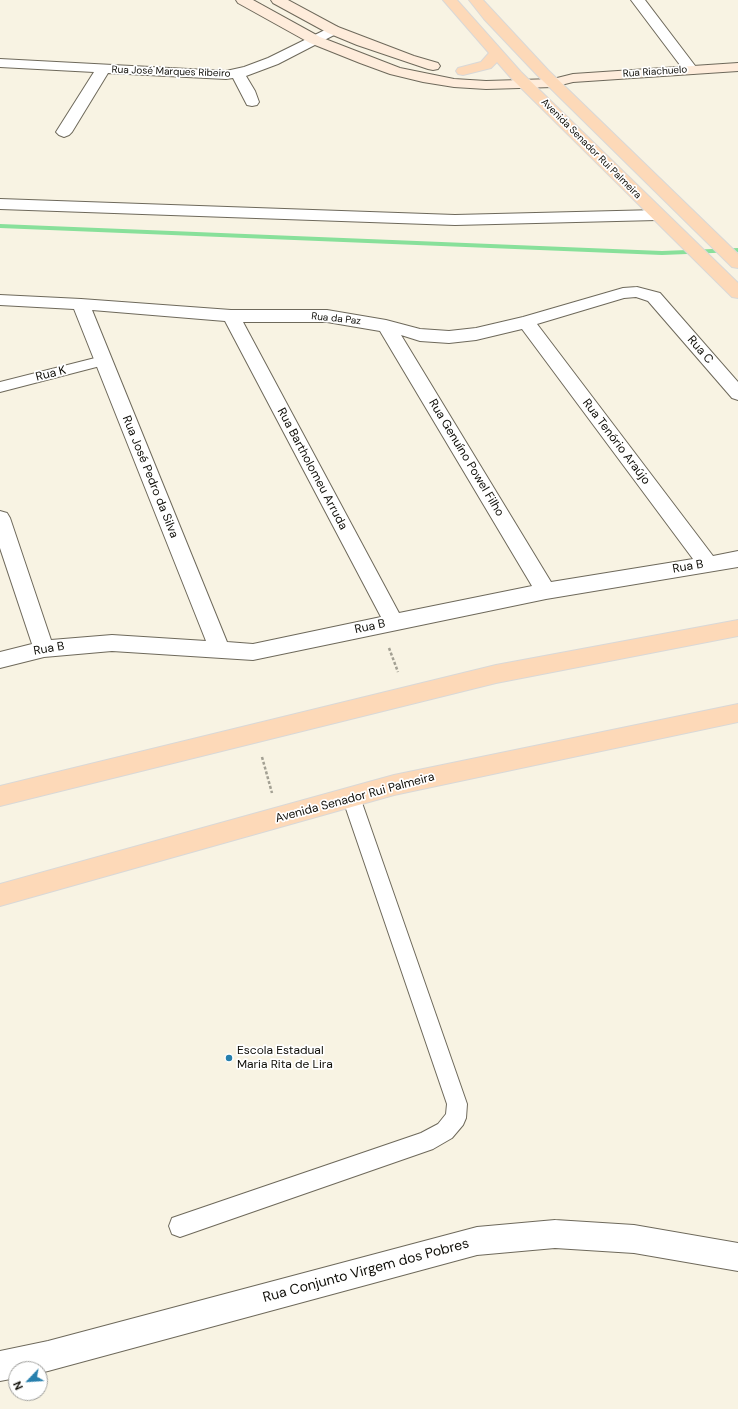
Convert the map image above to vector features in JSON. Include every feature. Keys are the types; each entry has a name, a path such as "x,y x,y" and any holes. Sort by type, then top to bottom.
{"main road":[{"path":"242,0 316,40 395,71 423,78 454,83 521,80"},
{"path":"278,0 333,30 409,59 462,72 488,74 521,80"},
{"name":"Avenida Senador Rui Palmeira","path":"450,0 521,80 738,293"},
{"name":"Avenida Senador Rui Palmeira","path":"476,0 489,16 548,78 738,263"},
{"path":"462,72 486,65 491,61 496,52"},
{"name":"Rua Riachuelo","path":"521,80 738,67"},
{"path":"617,175 643,170"},
{"path":"0,796 496,674 738,628"},
{"name":"Avenida Senador Rui Palmeira","path":"0,895 279,818 394,784 738,713"}],"street":[{"path":"638,0 691,70"},
{"name":"Rua José Marques Ribeiro","path":"0,63 100,74 238,74 273,61 333,30"},
{"path":"64,132 100,74"},
{"path":"238,74 252,102"},
{"path":"0,204 455,220 657,215"},
{"name":"Rua da Paz","path":"0,300 81,304 231,316 327,316 386,326 420,335 449,337 476,334 526,322 623,293 637,292 646,294 654,297 662,306"},
{"name":"Rua José Pedro da Silva","path":"81,304 220,650"},
{"name":"Rua C","path":"662,306 738,394"},
{"name":"Rua Bartholomeu Arruda","path":"231,316 387,624"},
{"name":"Rua Tenório Araújo","path":"526,322 707,563"},
{"name":"Rua Genuíno Powel Filho","path":"386,326 546,591"},
{"path":"0,518 44,649"},
{"name":"Rua B","path":"0,660 44,649 112,643 253,652 546,591 738,559"},
{"name":"Rua Conjunto Virgem dos Pobres","path":"0,1366 55,1354 477,1241 555,1234 634,1239 738,1257"}],"lane":[{"name":"Rua K","path":"0,387 103,361"},
{"path":"180,1226 426,1142 445,1131 456,1118 458,1104 351,797"}],"path":[{"path":"387,624 407,696"},
{"path":"255,733 279,818"}],"waterway":[{"path":"0,226 662,253 738,250"}],"place":[{"name":"Escola Estadual Maria Rita de Lira","path":"229,1058"}]}
